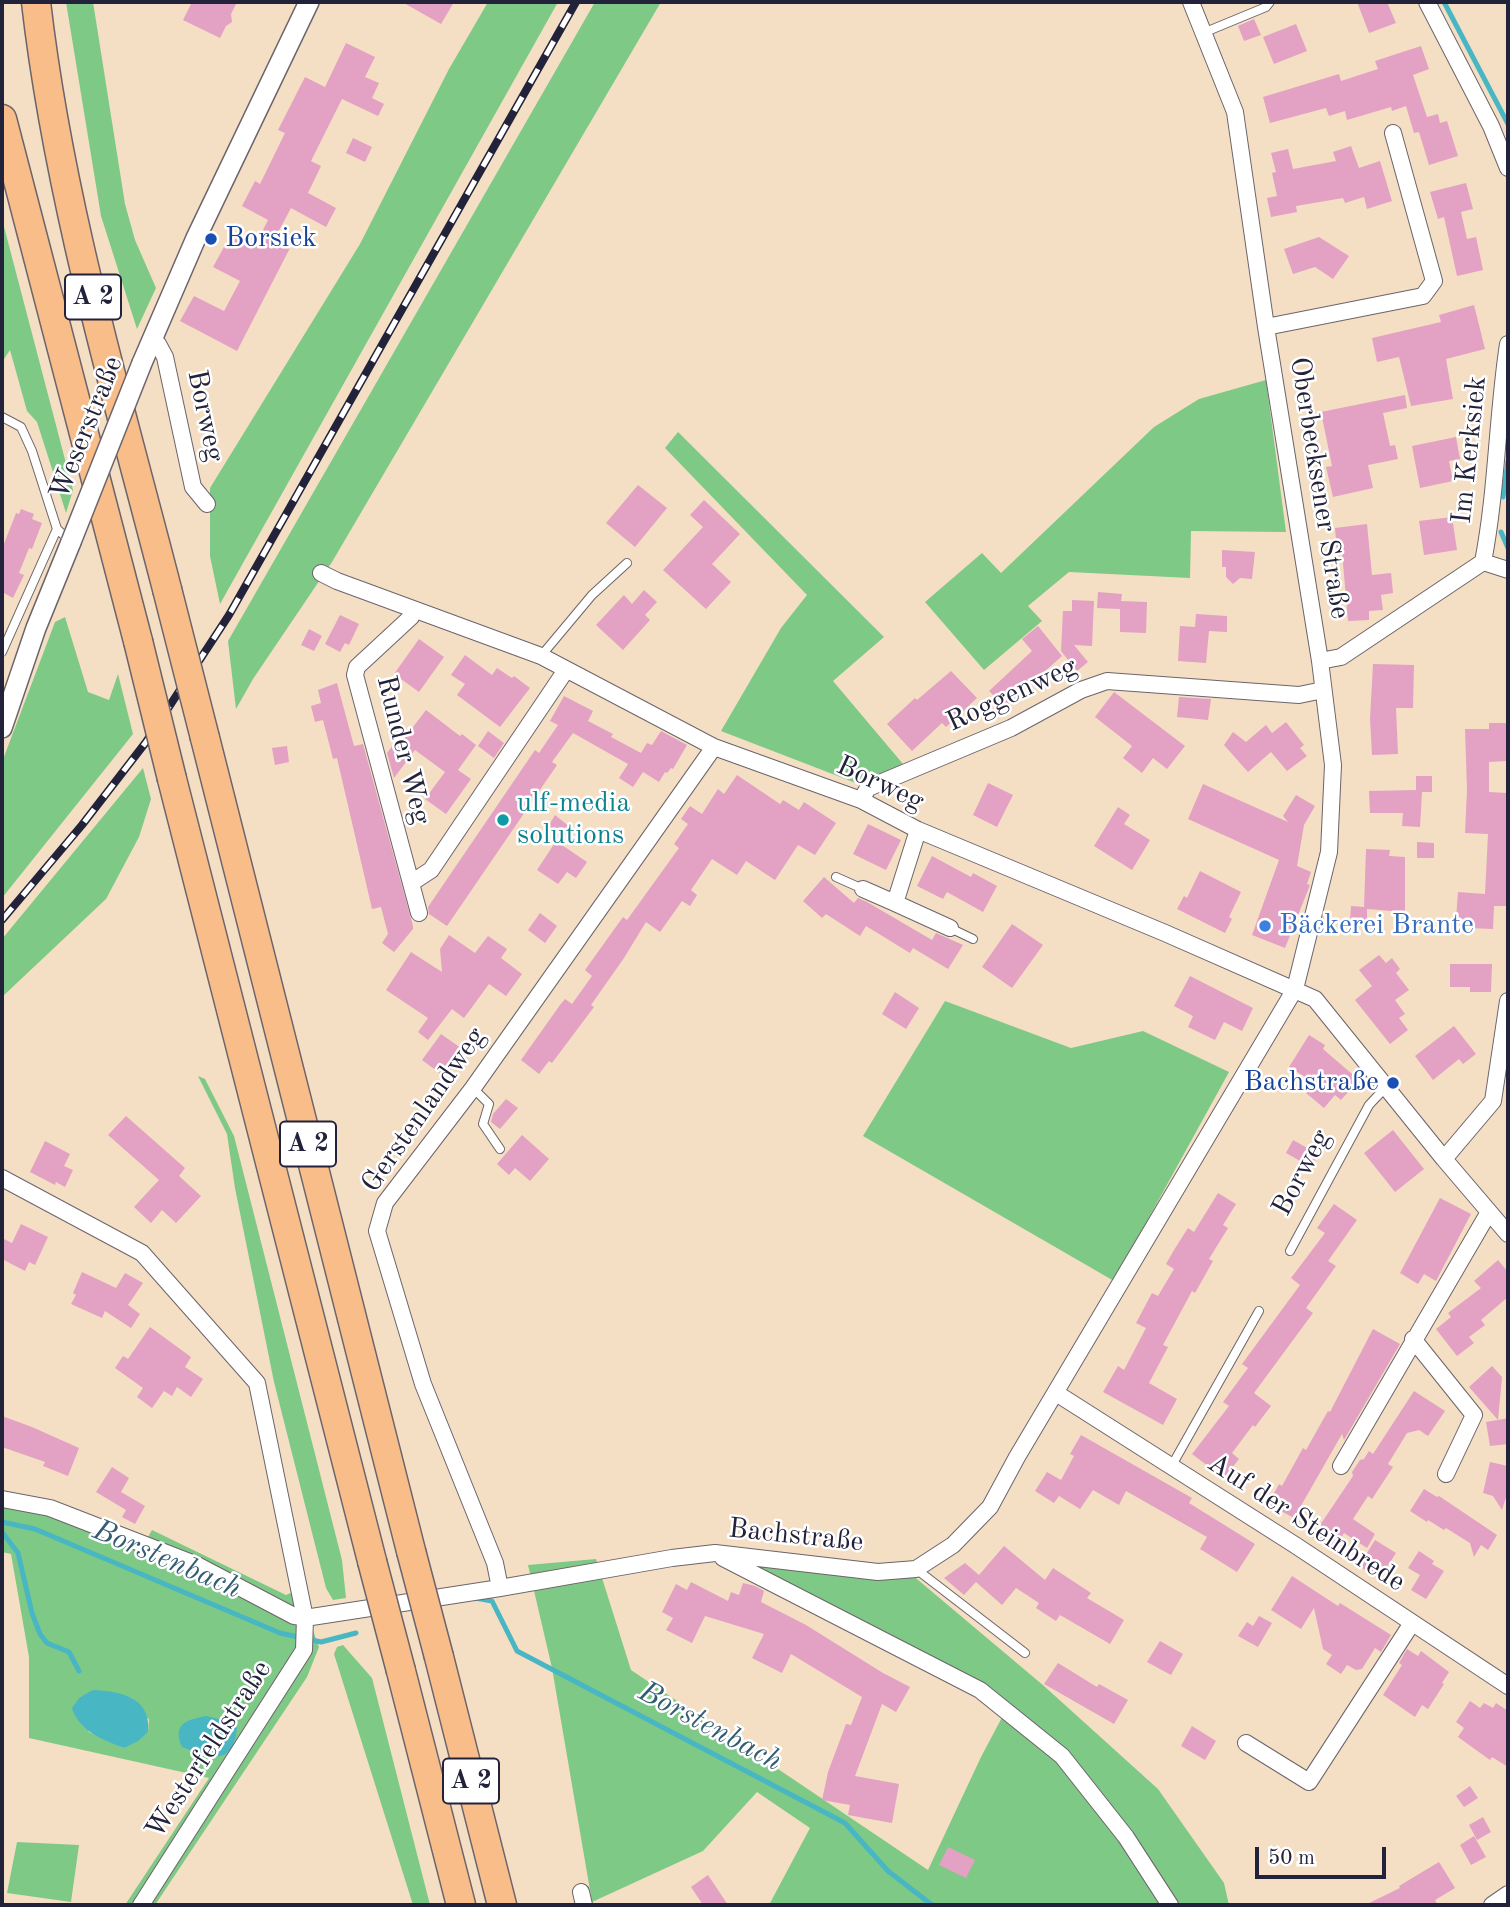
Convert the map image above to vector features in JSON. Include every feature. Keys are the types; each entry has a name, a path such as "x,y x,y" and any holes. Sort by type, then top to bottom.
{"highway":[{"name":"A 2","path":"36,2 54,121 73,219 502,1905"},
{"name":"A 2","path":"2,119 461,1905"}],"street":[{"name":"Weserstraße","path":"2,728 64,536 196,238 309,2"},
{"name":"Oberbecksener Straße","path":"1191,2 1236,112 1266,327 1320,661 1333,765 1329,852 1295,989"},
{"path":"1427,2 1491,125 1508,168"},
{"path":"1266,327 1423,296 1434,281 1393,133"},
{"name":"Borweg","path":"151,341 158,344 165,357 193,487 207,505"},
{"name":"Im Kerksiek","path":"1320,661 1341,657 1483,562 1491,522 1500,397 1508,344"},
{"name":"Im Kerksiek","path":"1483,562 1508,570"},
{"name":"Borweg","path":"321,573 541,656 714,747 861,800 918,830 1315,999 1508,1234"},
{"name":"Runder Weg","path":"413,609 411,617 356,667 355,675 419,913"},
{"name":"Runder Weg","path":"411,883 431,870 566,670"},
{"name":"Roggenweg","path":"861,800 868,788 1012,728 1081,690 1107,681 1299,695 1323,690"},
{"name":"Gerstenlandweg","path":"500,1588 495,1563 423,1384 377,1231 386,1202 472,1088 714,747"},
{"path":"895,903 918,830"},
{"path":"863,889 950,928"},
{"name":"Bachstraße","path":"305,1620 715,1553 878,1572 916,1569 953,1545 990,1507 1295,989"},
{"path":"1444,1159 1493,1101 1508,1001"},
{"name":"Westerfeldstraße","path":"2,1178 142,1254 257,1383 305,1620 304,1650 141,1905"},
{"path":"1341,1466 1489,1212"},
{"path":"1413,1339 1474,1415 1446,1474"},
{"name":"Auf der Steinbrede","path":"1056,1393 1508,1686"},
{"path":"2,1499 50,1508 197,1565 305,1620"},
{"path":"715,1553 980,1690 1062,1756 1126,1837 1170,1905"},
{"name":"Auf der Steinbrede","path":"1245,1743 1309,1782 1412,1623"},
{"path":"1492,1905 1508,1894"}],"lane":[{"path":"1203,33 1266,7 1270,2"},
{"path":"2,417 21,427 64,536 2,652"},
{"path":"541,656 592,595 626,563"},
{"path":"836,877 863,889"},
{"path":"950,928 973,939"},
{"name":"Borweg","path":"1290,1251 1369,1105 1386,1087"},
{"path":"472,1088 489,1104 483,1124 500,1149"},
{"name":"Auf der Steinbrede","path":"1171,1467 1259,1311"},
{"path":"916,1569 1025,1653"}],"green space":[{"path":"66,2 93,2 125,204 135,240 156,288 137,329 101,216"},
{"path":"488,2 558,2 220,604 210,556 210,488 360,244 449,69"},
{"path":"595,2 661,2 332,562 253,679 236,709 228,641"},
{"path":"2,219 73,490 66,513 37,422 27,411 10,350 2,362"},
{"path":"1266,380 1286,532 1191,531 1190,578 1069,572 1028,606 1042,621 984,670 925,602 982,553 1001,573 1154,427 1199,399"},
{"path":"678,432 884,637 833,681 903,764 861,785 721,731 781,628 807,595 665,448"},
{"path":"65,617 88,692 109,700 118,674 133,734 2,898 2,762 55,622"},
{"path":"143,768 151,799 139,837 106,899 2,997 2,939"},
{"path":"945,1001 1071,1048 1143,1031 1229,1072 1114,1281 863,1136"},
{"path":"198,1076 205,1079 234,1136 342,1560 346,1598 333,1600 326,1588 274,1382 235,1188 227,1134"},
{"path":"2,1504 49,1513 142,1548 152,1530 286,1595 298,1590 319,1647 307,1677 155,1905 125,1905 209,1778 29,1738 29,1657 11,1554 2,1552","holes":["93,1691 149,1719 148,1732 124,1748 89,1732 80,1697"]},
{"path":"731,1556 911,1574 1044,1686 1158,1789 1224,1883 1229,1905 769,1905 810,1828 757,1792 703,1851 592,1902 552,1668 528,1565 596,1559 631,1670 928,1870 1008,1706"},
{"path":"343,1645 372,1678 430,1905 413,1905 334,1654 337,1647"},
{"path":"17,1842 79,1845 71,1902 7,1893"}],"water":[{"path":"93,1690 114,1692 140,1704 148,1720 148,1732 124,1748 86,1729 72,1708 80,1697"},
{"path":"206,1716 228,1721 237,1728 234,1741 225,1754 211,1756 182,1747 179,1733 183,1724"}],"building":[{"path":"192,2 237,2 231,14 232,22 226,26 220,38 183,20"},
{"path":"402,2 454,2 441,24"},
{"path":"1357,2 1387,2 1396,23 1369,33"},
{"path":"1254,19 1261,35 1244,41 1238,26"},
{"path":"1296,24 1307,51 1274,64 1263,37"},
{"path":"346,43 375,57 365,77 379,83 372,98 384,104 378,116 342,99 311,161 321,166 308,193 336,208 326,227 291,208 274,240 290,248 237,351 180,321 194,296 224,311 240,281 213,267 230,236 254,248 268,220 242,206 255,181 260,184 285,133 278,130 305,77 325,87"},
{"path":"1421,46 1429,69 1413,75 1427,117 1438,114 1440,123 1447,121 1458,156 1429,165 1419,132 1414,133 1406,106 1392,111 1391,107 1347,120 1345,111 1329,116 1326,108 1270,123 1263,97 1339,74 1341,81 1378,69 1375,61"},
{"path":"353,138 372,147 365,162 346,153"},
{"path":"1351,146 1359,168 1380,161 1392,201 1367,209 1364,197 1345,203 1343,198 1296,206 1297,212 1271,217 1267,198 1277,196 1272,173 1276,172 1271,153 1288,149 1293,169 1336,161 1333,152"},
{"path":"1466,183 1473,209 1461,212 1467,239 1476,237 1483,270 1457,276 1444,217 1438,219 1430,192"},
{"path":"1319,237 1349,256 1333,279 1315,267 1293,274 1284,249"},
{"path":"1474,305 1485,349 1446,359 1453,399 1411,406 1399,357 1377,362 1372,338 1441,322 1439,315"},
{"path":"1405,395 1407,408 1383,413 1390,446 1395,445 1398,459 1368,465 1373,488 1333,497 1326,467 1332,466 1321,412"},
{"path":"1456,437 1460,459 1449,461 1453,481 1420,488 1412,446"},
{"path":"638,485 667,508 635,547 606,523"},
{"path":"704,500 740,534 712,564 731,582 706,609 663,570 703,527 690,515"},
{"path":"21,509 34,514 32,519 42,523 19,573 24,575 13,598 2,592 2,549 16,513 19,514"},
{"path":"1452,517 1457,550 1424,555 1419,521"},
{"path":"1367,524 1372,575 1391,573 1393,593 1381,595 1383,610 1369,611 1369,620 1348,621 1342,552 1337,553 1335,528"},
{"path":"1222,550 1255,552 1252,579 1240,578 1233,584 1226,577 1226,567 1222,567"},
{"path":"644,590 657,602 645,615 650,620 623,650 596,625 624,595 632,604"},
{"path":"1098,592 1122,594 1121,601 1147,602 1146,633 1120,632 1120,609 1097,608"},
{"path":"1072,600 1094,601 1092,646 1074,645 1088,662 1077,671 1061,651 1063,611 1072,611"},
{"path":"1196,614 1227,616 1227,632 1209,631 1206,663 1178,661 1180,626 1195,627"},
{"path":"340,615 359,624 349,645 345,643 340,652 325,644"},
{"path":"1038,626 1062,656 1005,707 989,691 1032,651 1022,639"},
{"path":"309,629 322,636 314,651 301,645"},
{"path":"419,639 444,657 419,692 394,674"},
{"path":"465,655 492,675 497,668 530,688 500,727 457,695 465,684 451,675"},
{"path":"1373,664 1414,665 1413,708 1396,708 1398,754 1372,755 1370,719"},
{"path":"951,671 977,698 946,727 942,723 912,751 887,724 915,698 917,700"},
{"path":"337,683 354,746 363,744 413,926 394,952 382,943 388,934 381,907 372,909 337,758 333,759 323,720 315,722 311,706 321,703 318,690"},
{"path":"1114,692 1185,746 1167,769 1153,758 1142,773 1123,758 1132,746 1095,717"},
{"path":"564,696 593,711 588,721 641,753 647,743 652,745 661,731 687,745 673,769 665,772 659,782 643,772 633,787 619,778 628,764 573,733 552,762 557,765 447,926 429,914 428,907 535,750 539,753 558,725 550,721"},
{"path":"1179,697 1211,699 1208,720 1177,717"},
{"path":"426,710 476,745 458,770 471,779 446,814 425,799 445,772 415,750 394,778 387,753 399,737 403,740"},
{"path":"1286,722 1304,745 1300,748 1307,756 1287,771 1271,752 1248,772 1224,745 1233,732 1246,742 1266,725 1272,733"},
{"path":"1489,723 1508,723 1508,761 1489,762 1489,792 1508,793 1508,906 1494,906 1493,929 1468,928 1468,919 1456,919 1458,892 1485,894 1488,834 1465,833 1465,729 1489,729"},
{"path":"488,731 504,743 494,758 478,746"},
{"path":"287,746 289,762 275,765 272,748"},
{"path":"737,775 780,804 783,800 799,810 804,802 836,823 815,855 798,845 775,880 746,861 737,875 712,859 691,890 697,895 690,906 682,901 660,932 646,922 591,1005 594,1007 552,1063 549,1061 539,1074 521,1060 565,999 572,1004 592,976 585,970 623,917 627,920 679,848 674,844 688,824 681,819 690,806 702,814 718,789 724,794"},
{"path":"1416,776 1432,776 1432,792 1422,792 1420,827 1402,826 1403,813 1370,813 1369,791 1416,790"},
{"path":"988,783 1013,795 997,827 973,815"},
{"path":"1203,784 1288,822 1283,816 1296,795 1315,806 1304,825 1297,866 1311,872 1307,884 1310,885 1285,948 1252,935 1279,860 1188,819"},
{"path":"1118,807 1130,815 1124,824 1150,840 1132,870 1094,846"},
{"path":"555,815 570,827 561,840 546,830"},
{"path":"868,824 901,840 886,870 853,854"},
{"path":"556,841 587,862 576,878 567,872 558,884 537,870"},
{"path":"1417,842 1434,843 1434,858 1417,858"},
{"path":"1366,849 1390,850 1389,856 1405,857 1405,912 1367,909 1367,922 1350,921 1351,906 1364,907"},
{"path":"932,856 971,877 973,873 997,886 983,912 947,892 943,899 917,886"},
{"path":"1200,871 1241,892 1225,933 1177,909 1184,896 1187,898"},
{"path":"824,877 854,903 858,898 867,902 932,940 936,933 963,945 948,969 913,948 910,953 866,926 860,936 826,914 822,918 803,901"},
{"path":"540,913 557,926 545,943 528,930"},
{"path":"1012,924 1043,945 1012,988 982,967"},
{"path":"449,935 475,953 488,936 507,949 501,958 522,974 506,996 489,984 464,1018 452,1009 428,1040 418,1032 428,1018 386,990 411,952 442,972 440,949"},
{"path":"1379,955 1386,963 1392,958 1400,969 1396,973 1409,990 1395,1000 1405,1014 1399,1018 1408,1030 1390,1044 1355,1000 1372,986 1359,970"},
{"path":"1450,964 1492,964 1491,992 1470,992 1470,987 1450,987"},
{"path":"1190,976 1253,1008 1242,1031 1224,1022 1215,1040 1188,1027 1193,1016 1174,1006"},
{"path":"895,992 919,1008 906,1029 882,1014"},
{"path":"1454,1026 1476,1054 1463,1064 1459,1059 1433,1080 1415,1056"},
{"path":"441,1034 465,1051 445,1077 422,1060"},
{"path":"1309,1035 1325,1045 1323,1049 1359,1080 1341,1100 1335,1095 1324,1108 1306,1093 1315,1083 1289,1067"},
{"path":"506,1099 518,1108 500,1129 491,1122 493,1114"},
{"path":"126,1116 185,1168 179,1176 201,1196 176,1223 162,1210 151,1223 134,1207 159,1180 108,1135"},
{"path":"1393,1130 1424,1169 1395,1192 1364,1153"},
{"path":"522,1135 549,1159 530,1181 515,1168 509,1175 497,1164"},
{"path":"1293,1140 1318,1154 1311,1167 1286,1153"},
{"path":"45,1141 70,1154 64,1166 73,1170 65,1187 56,1182 55,1185 30,1172"},
{"path":"1218,1193 1236,1204 1223,1225 1228,1228 1209,1259 1213,1261 1195,1293 1192,1291 1163,1345 1168,1347 1149,1383 1177,1399 1163,1425 1103,1392 1118,1366 1124,1370 1146,1328 1136,1323 1152,1293 1158,1296 1174,1269 1166,1264 1174,1250 1188,1228 1194,1232"},
{"path":"1440,1198 1471,1214 1436,1281 1424,1274 1418,1284 1400,1273"},
{"path":"1334,1204 1357,1220 1328,1261 1336,1266 1306,1308 1313,1313 1254,1393 1271,1406 1232,1453 1239,1459 1224,1478 1192,1454 1229,1406 1223,1402 1248,1368 1242,1364 1300,1285 1291,1278 1325,1233 1317,1228"},
{"path":"21,1224 48,1237 35,1265 29,1262 25,1271 2,1259 2,1238 12,1243"},
{"path":"1498,1260 1508,1272 1508,1297 1481,1320 1485,1325 1469,1337 1474,1343 1457,1356 1436,1329 1451,1317 1448,1313 1481,1288 1474,1281"},
{"path":"82,1272 116,1288 125,1273 143,1283 128,1305 140,1314 131,1328 105,1311 102,1318 71,1304"},
{"path":"150,1327 191,1357 185,1367 203,1379 191,1397 177,1387 172,1396 164,1391 152,1408 137,1397 143,1388 115,1368 123,1356 128,1359"},
{"path":"1373,1329 1400,1344 1344,1440 1342,1434 1294,1518 1268,1504 1279,1484 1282,1486 1303,1448 1306,1450 1328,1411 1330,1412"},
{"path":"1492,1366 1502,1377 1498,1420 1469,1387"},
{"path":"1414,1391 1445,1411 1428,1436 1419,1430 1407,1433 1388,1464 1393,1467 1372,1499 1368,1496 1353,1519 1375,1534 1367,1548 1344,1533 1333,1550 1312,1537 1353,1476 1352,1472 1360,1460 1364,1459 1369,1451 1373,1454"},
{"path":"2,1416 79,1448 68,1476 43,1466 45,1462 2,1447"},
{"path":"1508,1418 1508,1444 1490,1446 1486,1422"},
{"path":"1081,1435 1192,1498 1189,1503 1255,1544 1237,1572 1200,1549 1207,1537 1126,1491 1119,1505 1093,1490 1080,1509 1059,1496 1054,1503 1035,1491 1047,1472 1061,1480 1074,1456 1070,1454"},
{"path":"1490,1462 1508,1466 1508,1491 1502,1510 1493,1496 1483,1493"},
{"path":"112,1467 129,1478 121,1492 145,1506 135,1524 122,1517 126,1510 96,1492"},
{"path":"1424,1489 1497,1535 1488,1550 1481,1545 1474,1557 1470,1543 1410,1511"},
{"path":"1375,1540 1396,1553 1379,1579 1359,1566"},
{"path":"1004,1546 1045,1580 1053,1568 1091,1593 1087,1598 1124,1620 1110,1644 1060,1615 1056,1621 1036,1608 1039,1603 1016,1588 1002,1605 976,1582 964,1595 944,1578 965,1563 979,1575"},
{"path":"1419,1551 1444,1571 1426,1599 1411,1590 1420,1575 1408,1568"},
{"path":"1292,1576 1338,1606 1340,1603 1391,1635 1381,1652 1375,1648 1362,1669 1356,1670 1347,1665 1341,1674 1326,1664 1332,1655 1323,1649 1314,1608 1301,1629 1271,1610"},
{"path":"691,1582 728,1601 731,1592 739,1595 743,1583 755,1586 764,1591 761,1602 806,1625 910,1687 896,1712 882,1704 855,1776 899,1784 892,1823 848,1815 850,1805 822,1800 828,1772 846,1724 851,1725 862,1697 791,1654 782,1673 752,1658 764,1634 705,1616 692,1643 666,1630 673,1618 662,1612 676,1584 687,1590"},
{"path":"1259,1616 1272,1623 1258,1647 1238,1636 1247,1622 1253,1626"},
{"path":"1160,1641 1183,1654 1171,1675 1147,1662"},
{"path":"1407,1649 1418,1656 1421,1651 1449,1672 1428,1709 1422,1705 1415,1717 1383,1695 1402,1665 1399,1663"},
{"path":"1058,1663 1097,1687 1099,1684 1128,1700 1114,1724 1044,1684"},
{"path":"1470,1701 1480,1708 1484,1703 1493,1708 1496,1703 1508,1711 1508,1767 1492,1757 1490,1760 1458,1737 1464,1728 1456,1722"},
{"path":"1192,1726 1216,1741 1205,1760 1181,1746"},
{"path":"1470,1786 1478,1798 1464,1807 1456,1796"},
{"path":"1483,1817 1491,1832 1477,1840 1469,1825"},
{"path":"1474,1836 1486,1857 1471,1865 1460,1845"},
{"path":"948,1847 975,1860 966,1878 939,1865"},
{"path":"1439,1862 1455,1888 1435,1900 1438,1905 1365,1905 1400,1888 1399,1886"},
{"path":"708,1875 728,1905 703,1905 691,1887"}],"waterway":[{"path":"1444,2 1508,124"},
{"path":"1503,497 1508,461"},
{"path":"1501,532 1508,548"},
{"name":"Borstenbach","path":"2,1522 35,1529 280,1633 321,1642 356,1633"},
{"path":"2,1532 18,1553 32,1613 40,1634 47,1643 69,1652 79,1671"},
{"name":"Borstenbach","path":"475,1598 492,1601 517,1651 845,1823 888,1871 932,1905"}],"railway":[{"path":"2,920 82,825 146,742 229,615 576,2"}],"place":[{"name":"Borsiek","path":"211,239"},
{"name":"ulf-media solutions","path":"503,820"},
{"name":"Bäckerei Brante","path":"1265,926"},
{"name":"Bachstraße","path":"1393,1083"}]}
